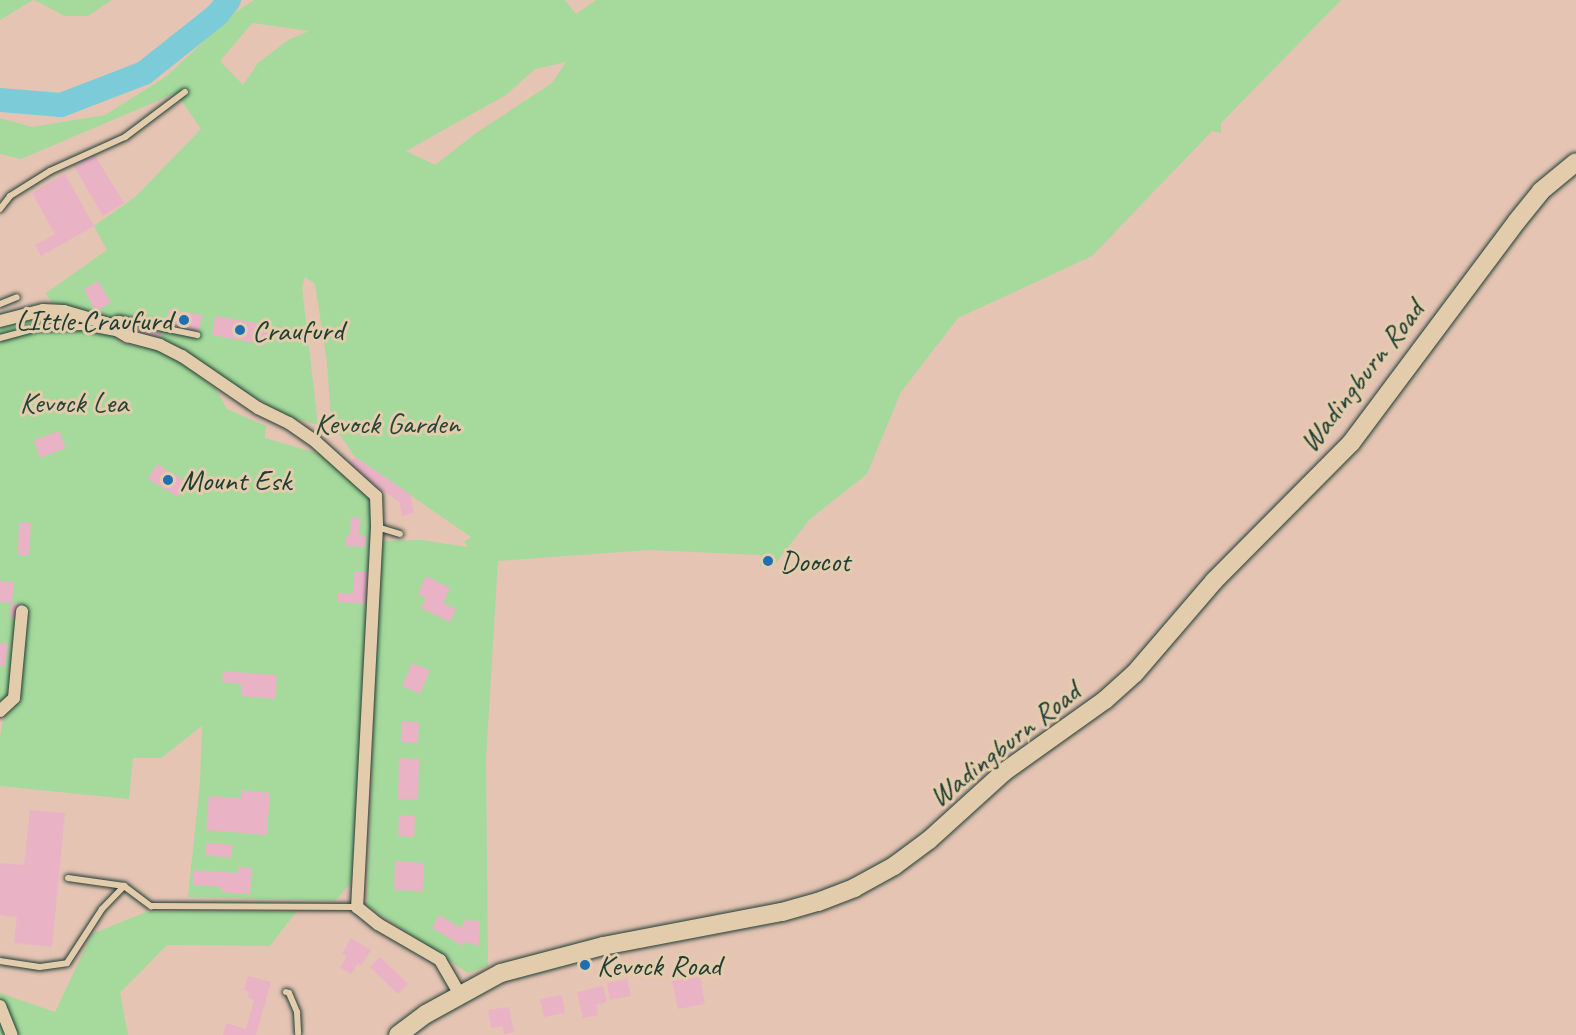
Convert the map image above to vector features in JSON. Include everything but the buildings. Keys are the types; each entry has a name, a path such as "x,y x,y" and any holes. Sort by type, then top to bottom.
{"main road":[{"name":"Wadingburn Road","path":"398,1035 460,993 501,973 592,948 782,912 818,902 854,888 894,866 928,840 1004,772 1105,700 1135,673 1214,581 1351,443 1541,191 1576,162"}],"street":[{"path":"0,321 43,310 64,311 105,323 127,336 160,345 182,356 219,384 289,423 316,442 376,496 377,527 357,907 378,924 440,960 460,993"},
{"path":"0,711 14,698 22,611"},
{"path":"0,1006 12,1035"}],"lane":[{"path":"0,209 10,196 50,171 124,137 185,92"},
{"path":"0,304 17,297"},
{"path":"105,323 119,319 197,335"},
{"path":"0,338 37,328 84,327 127,336"},
{"path":"377,527 400,534"},
{"path":"68,878 124,886 151,906 357,907"},
{"path":"0,962 40,967 67,963 102,909 124,886"},
{"path":"286,992 289,993 297,1012 297,1034"}],"green space":[{"path":"0,0 33,0 0,20"},
{"path":"34,0 112,0 88,16 65,16"},
{"name":"Kevock Garden","path":"254,0 565,0 576,14 596,0 1341,0 1221,123 1221,133 1212,131 1092,256 958,318 901,392 867,474 810,519 775,564 768,569 760,566 761,555 649,550 498,561 486,759 488,966 468,973 367,906 380,541 421,540 468,547 464,542 471,537 355,457 331,422 327,363 315,284 305,277 302,287 318,425 289,417 222,379 185,350 149,338 101,317 51,302 46,293 107,250 94,226 135,197 201,129 176,93 21,159 0,154 0,118 32,127 105,115 167,76 230,16","holes":["252,23 309,31 288,40 258,63 243,85 220,61","566,62 552,83 476,133 435,165 406,151 506,95 535,69"]},
{"name":"Kevock Lea","path":"15,319 55,319 103,326 121,343 158,350 178,360 216,389 227,409 266,426 265,438 320,454 369,498 371,516 352,882 335,901 188,897 200,781 202,726 161,758 133,758 129,799 0,786 0,736 3,720 19,699 15,638 8,697 0,705 0,324"},
{"path":"146,912 296,912 270,946 167,945 120,993 128,1035 0,1035 0,993 55,1012 92,934"}],"waterway":[{"path":"0,100 61,105 144,73 217,15 229,0"}],"place":[{"name":"LIttle Craufurd","path":"184,320"},
{"name":"Craufurd","path":"240,330"},
{"name":"Mount Esk","path":"168,480"},
{"name":"Doocot","path":"768,561"},
{"name":"Kevock Road","path":"585,965"}]}
